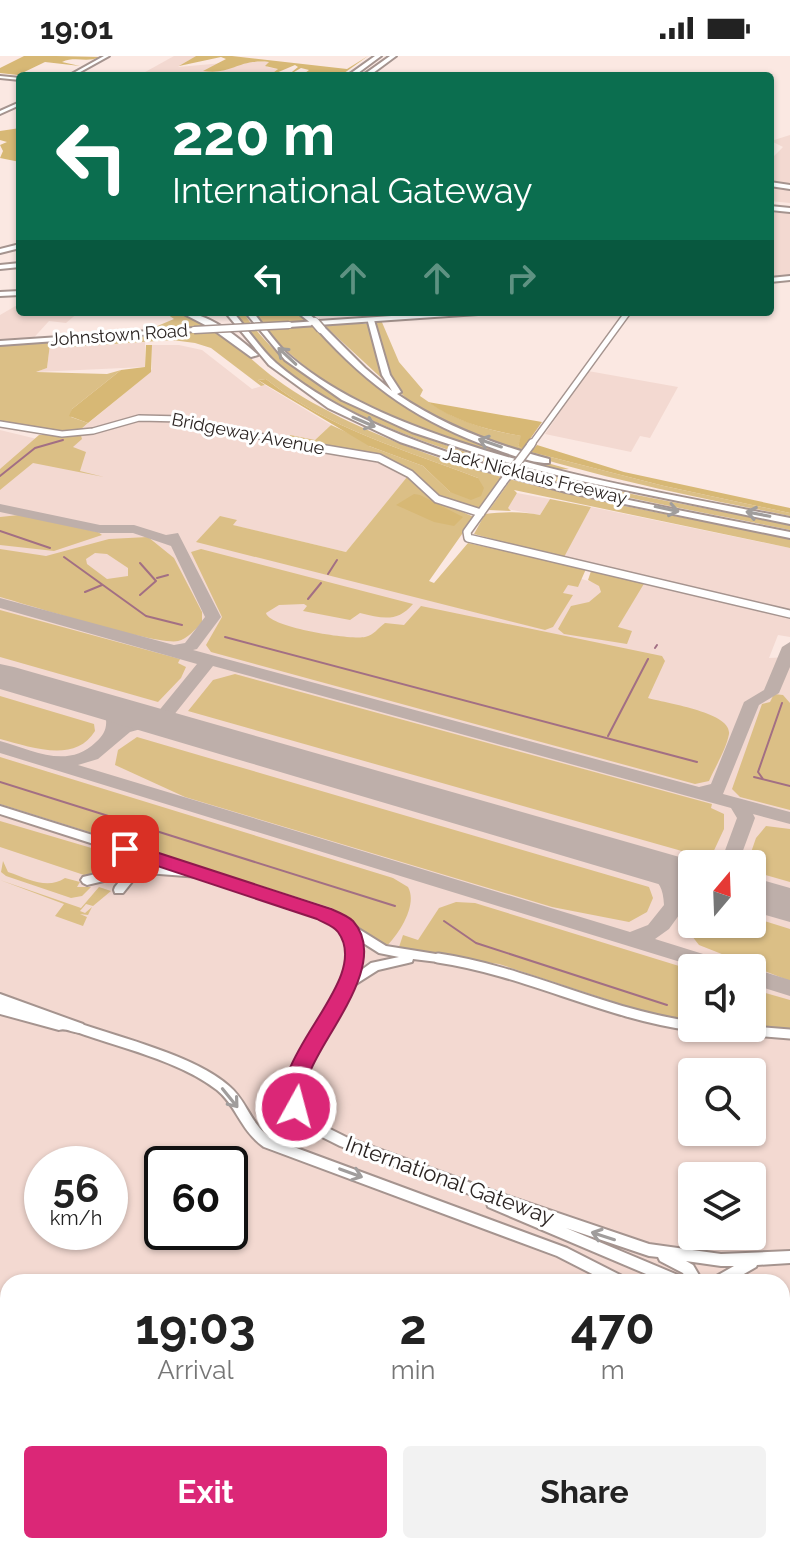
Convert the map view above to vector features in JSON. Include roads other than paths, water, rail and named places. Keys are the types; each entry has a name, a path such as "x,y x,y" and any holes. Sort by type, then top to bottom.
{"highway":[{"path":"356,72 378,56"},
{"path":"373,72 393,56"},
{"path":"0,253 16,256"},
{"path":"192,316 219,329 296,385"},
{"name":"Jack Nicklaus Freeway","path":"231,316 241,332 296,385 346,414 422,446 498,470 790,535"},
{"name":"Jack Nicklaus Freeway","path":"251,316 257,327 308,374 390,419 505,460 790,521"},
{"path":"311,318 387,391 472,437 533,458 727,508"},
{"path":"370,320 392,388 414,408"},
{"path":"0,810 200,873"},
{"path":"0,818 36,820"},
{"path":"74,832 107,847 115,858 109,873 87,880"},
{"path":"0,999 78,1028"},
{"name":"International Gateway","path":"0,1009 34,1020 78,1028"}],"main road":[{"path":"77,72 107,56"},
{"name":"Johnstown Road","path":"0,343 424,316"},
{"path":"119,890 131,875 145,869 200,873 324,914 383,950 438,958"},
{"name":"International Gateway","path":"345,925 356,953 345,988 299,1072 293,1097 296,1107 323,1132 441,1178 649,1250 721,1260 790,1257"},
{"path":"345,988 375,966 438,958"},
{"name":"International Gateway","path":"78,1028 196,1073 222,1088 237,1105 253,1134 268,1143 562,1252 607,1274"},
{"path":"441,1178 512,1213 660,1274"},
{"path":"649,1250 686,1267 691,1274"},
{"path":"729,1274 736,1269 769,1260"}],"street":[{"path":"625,316 466,537 790,614"},
{"name":"Bridgeway Avenue","path":"0,424 62,434 93,431 139,418 182,419 315,448 379,458 410,474 437,499 481,513"},
{"path":"438,958 476,965 635,1016 678,1024"},
{"path":"766,1032 790,1034"}],"waterway":[{"path":"0,476 35,448 63,440"},
{"path":"0,531 50,548"},
{"path":"64,557 146,616 182,625"},
{"path":"328,574 337,560"},
{"path":"140,563 156,581 140,595"},
{"path":"157,578 168,575"},
{"path":"308,599 321,583"},
{"path":"85,592 102,585"},
{"path":"225,637 697,762"},
{"path":"608,736 648,659"},
{"path":"763,779 758,772 782,703"},
{"path":"754,777 790,786"},
{"path":"0,782 395,906"},
{"path":"444,921 476,943 667,1005"}]}
